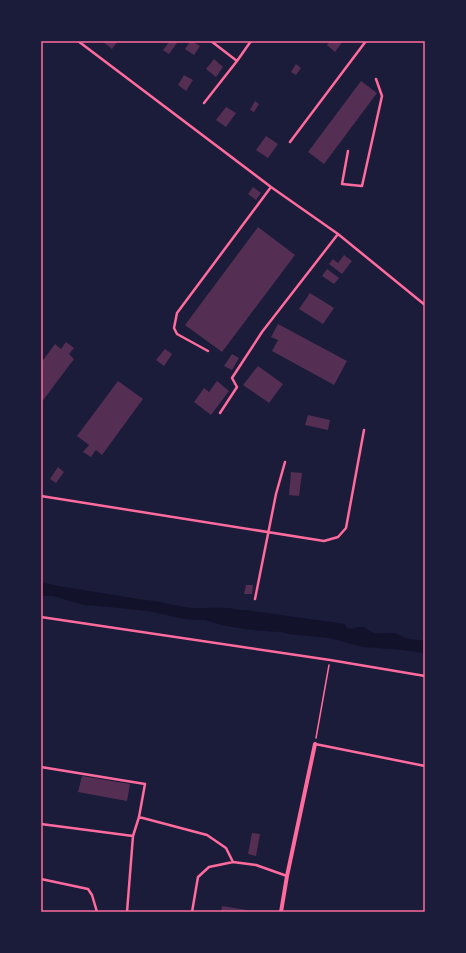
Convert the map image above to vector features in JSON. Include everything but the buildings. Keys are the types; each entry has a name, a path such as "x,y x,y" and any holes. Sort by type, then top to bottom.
{"street":[{"path":"281,912 287,876 315,744"}],"lane":[{"path":"78,41 271,187 338,234 425,305"},
{"path":"212,41 237,61"},
{"path":"204,103 251,41"},
{"path":"290,142 366,41"},
{"path":"348,151 342,184 362,186 382,96 376,79"},
{"path":"208,351 177,334 174,328 177,313 271,187"},
{"path":"220,413 237,387 232,378 258,339 338,234"},
{"path":"41,496 324,541 338,537 346,528 364,430"},
{"path":"255,599 276,494 286,462"},
{"path":"41,617 330,660 425,676"},
{"path":"315,744 425,766"},
{"path":"41,767 144,784 139,817 133,836 127,912"},
{"path":"139,817 207,835 226,848 233,862"},
{"path":"41,824 133,836"},
{"path":"192,912 198,877 209,867 233,862 256,865 287,876"},
{"path":"41,879 88,889 92,895 97,912"}],"path":[{"path":"315,744 330,660"}],"shaded area":[{"path":"41,582 191,608 228,608 345,624 346,627 350,629 363,627 375,633 394,633 408,639 425,640 425,653 363,647 329,638 251,630 221,625 205,620 184,619 148,611 84,605 53,596 41,596"}]}
